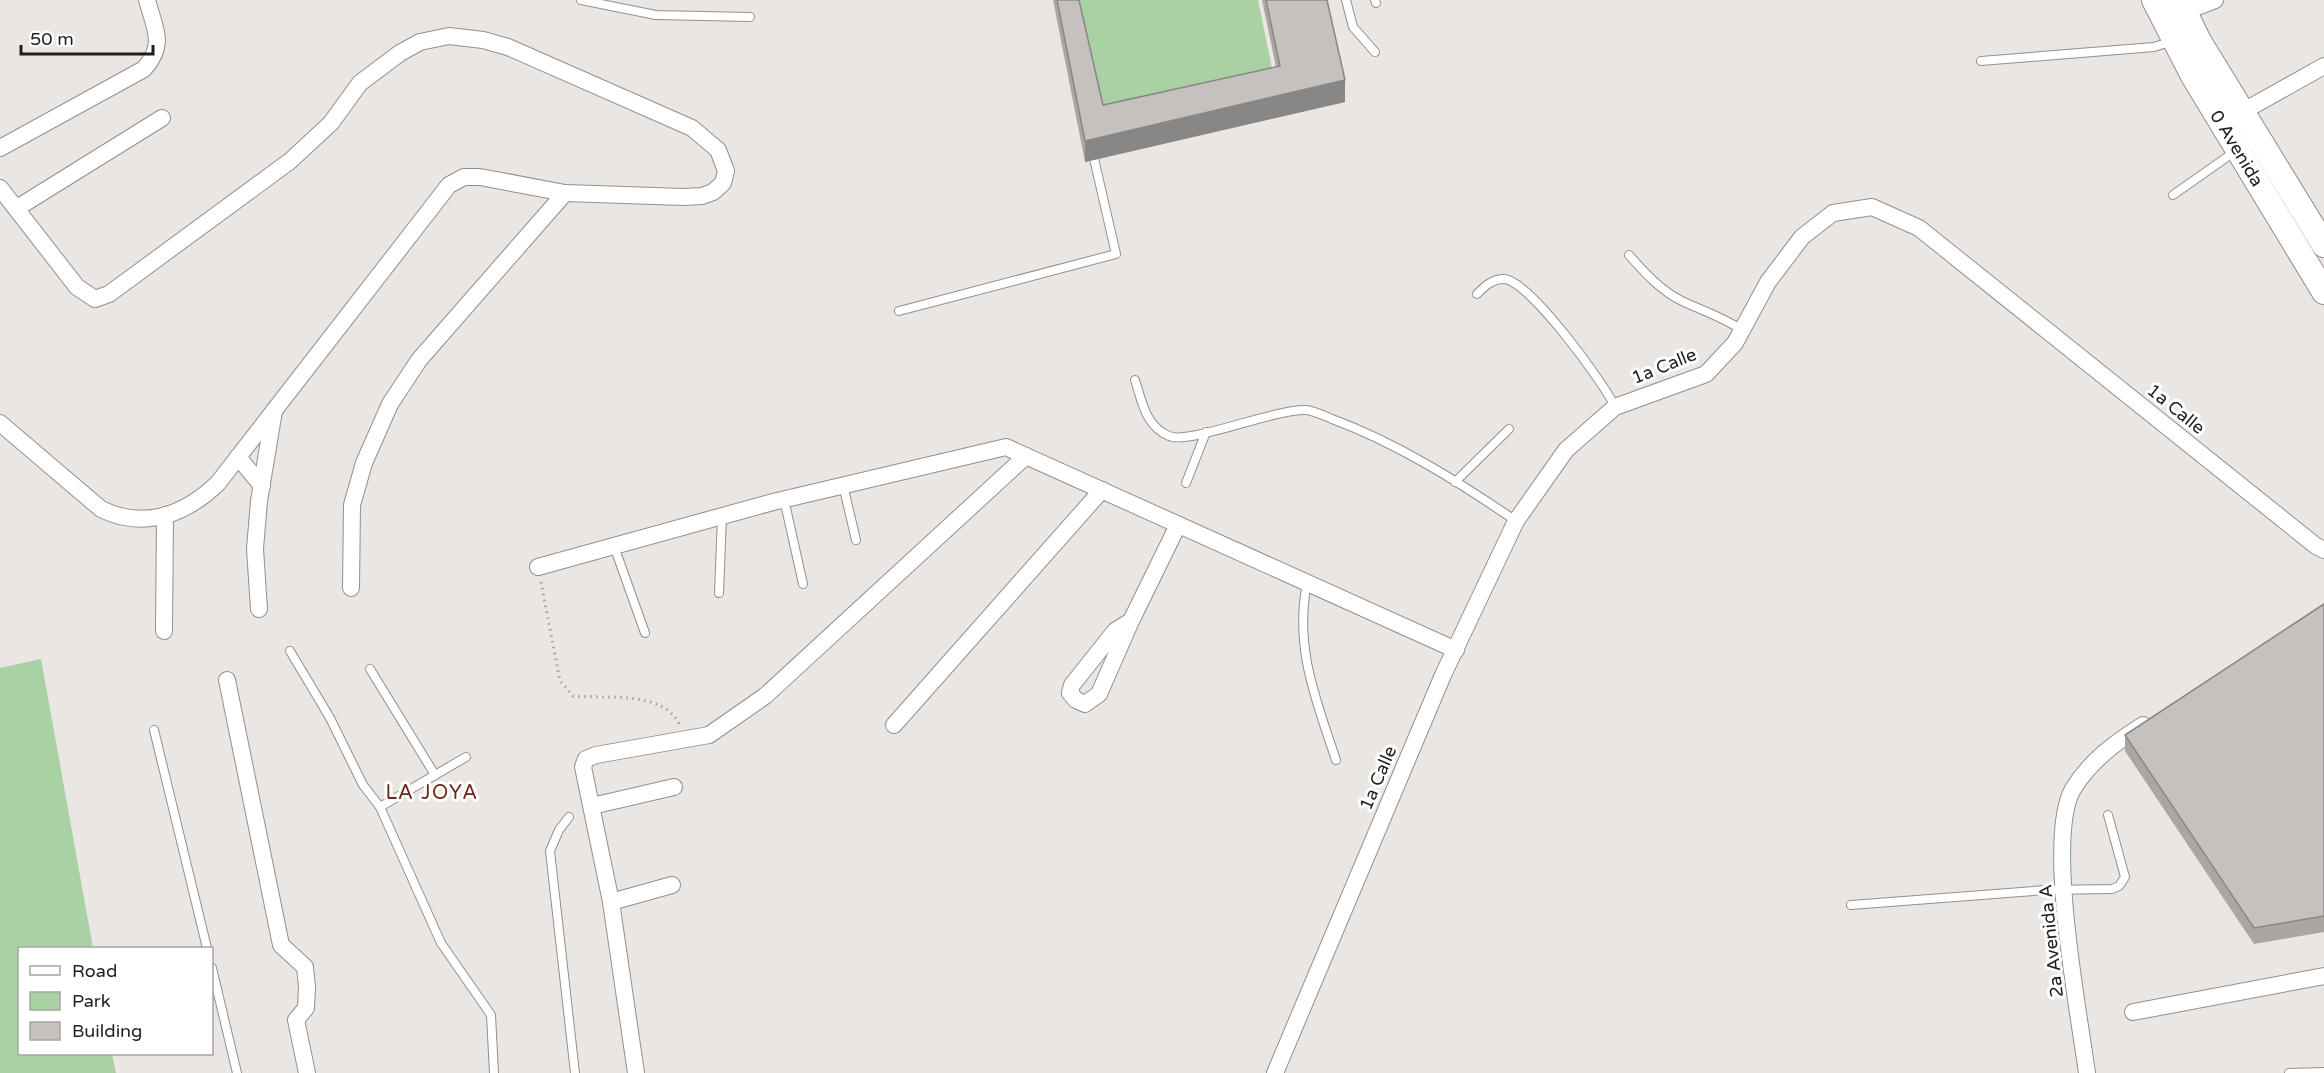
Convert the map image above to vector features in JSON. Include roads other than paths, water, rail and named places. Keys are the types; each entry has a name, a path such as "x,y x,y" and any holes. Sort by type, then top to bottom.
{"main road":[{"name":"0 Avenida","path":"2154,0 2173,40 2231,118 2317,218 2324,245"},
{"name":"0 Avenida","path":"2181,6 2231,118 2238,150 2324,292"}],"street":[{"path":"0,148 144,69 156,56 158,39 147,0"},
{"path":"2181,6 2215,0"},
{"path":"0,188 77,287 95,299 109,294 290,161 331,123 360,83 420,42 449,36 483,40 508,47 675,119 709,140 718,150 726,171 723,183 713,192 702,196 564,193 480,177 464,177 450,184 238,457 202,498 189,507 165,515 137,519 118,518 101,509 0,423"},
{"path":"2231,118 2324,66"},
{"path":"17,208 162,118"},
{"path":"351,588 352,505 364,463 390,404 418,360 564,193"},
{"name":"1a Calle","path":"1275,1073 1443,675 1516,521 1566,450 1615,407 1706,374 1735,343 1768,282 1803,237 1833,213 1872,207 1919,228 2306,539 2324,550"},
{"path":"259,609 255,549 274,409"},
{"path":"538,567 784,499 1006,447 1456,650"},
{"path":"636,1073 610,902 583,767 586,759 596,755 709,735 765,696 1026,456"},
{"path":"238,457 262,486"},
{"path":"894,725 1102,490"},
{"path":"164,631 165,515"},
{"path":"1131,621 1115,631 1072,685 1070,693 1076,700 1085,704 1099,694 1131,621 1178,525"},
{"path":"227,680 281,945 304,967 308,987 306,1008 296,1020 307,1073"},
{"name":"2a Avenida A","path":"2087,1073 2063,889 2065,808 2073,790 2112,744 2152,719"},
{"path":"592,806 674,787"},
{"path":"610,902 672,885"},
{"path":"2133,1012 2324,976"}],"lane":[{"path":"581,0 656,15 750,17"},
{"path":"1346,0 1353,27 1375,52"},
{"path":"1981,61 2154,47 2173,40"},
{"path":"899,311 1116,254 1090,139"},
{"path":"2173,195 2238,150"},
{"path":"1629,255 1651,279 1680,300 1728,320 1742,330"},
{"path":"1477,294 1490,282 1504,279 1522,286 1585,361 1615,407"},
{"path":"1135,380 1148,421 1168,436 1184,439 1267,415 1308,410 1383,442 1455,482 1516,521"},
{"path":"1455,482 1509,429"},
{"path":"1186,483 1206,432"},
{"path":"843,485 856,540"},
{"path":"784,499 803,584"},
{"path":"719,593 722,516"},
{"path":"614,546 645,633"},
{"path":"1307,583 1302,609 1304,658 1336,760"},
{"path":"290,651 330,718 363,784 380,807 441,943 491,1015 494,1073"},
{"path":"370,669 435,775"},
{"path":"154,730 207,947"},
{"path":"380,807 466,757"},
{"path":"1851,905 2063,889 2112,889 2119,886 2125,877 2108,815"},
{"path":"569,817 559,830 550,852 575,1073"},
{"path":"213,972 237,1073"},
{"path":"2289,1073 2324,1072"}],"district":[{"name":"LA JOYA","path":"432,793"}]}
